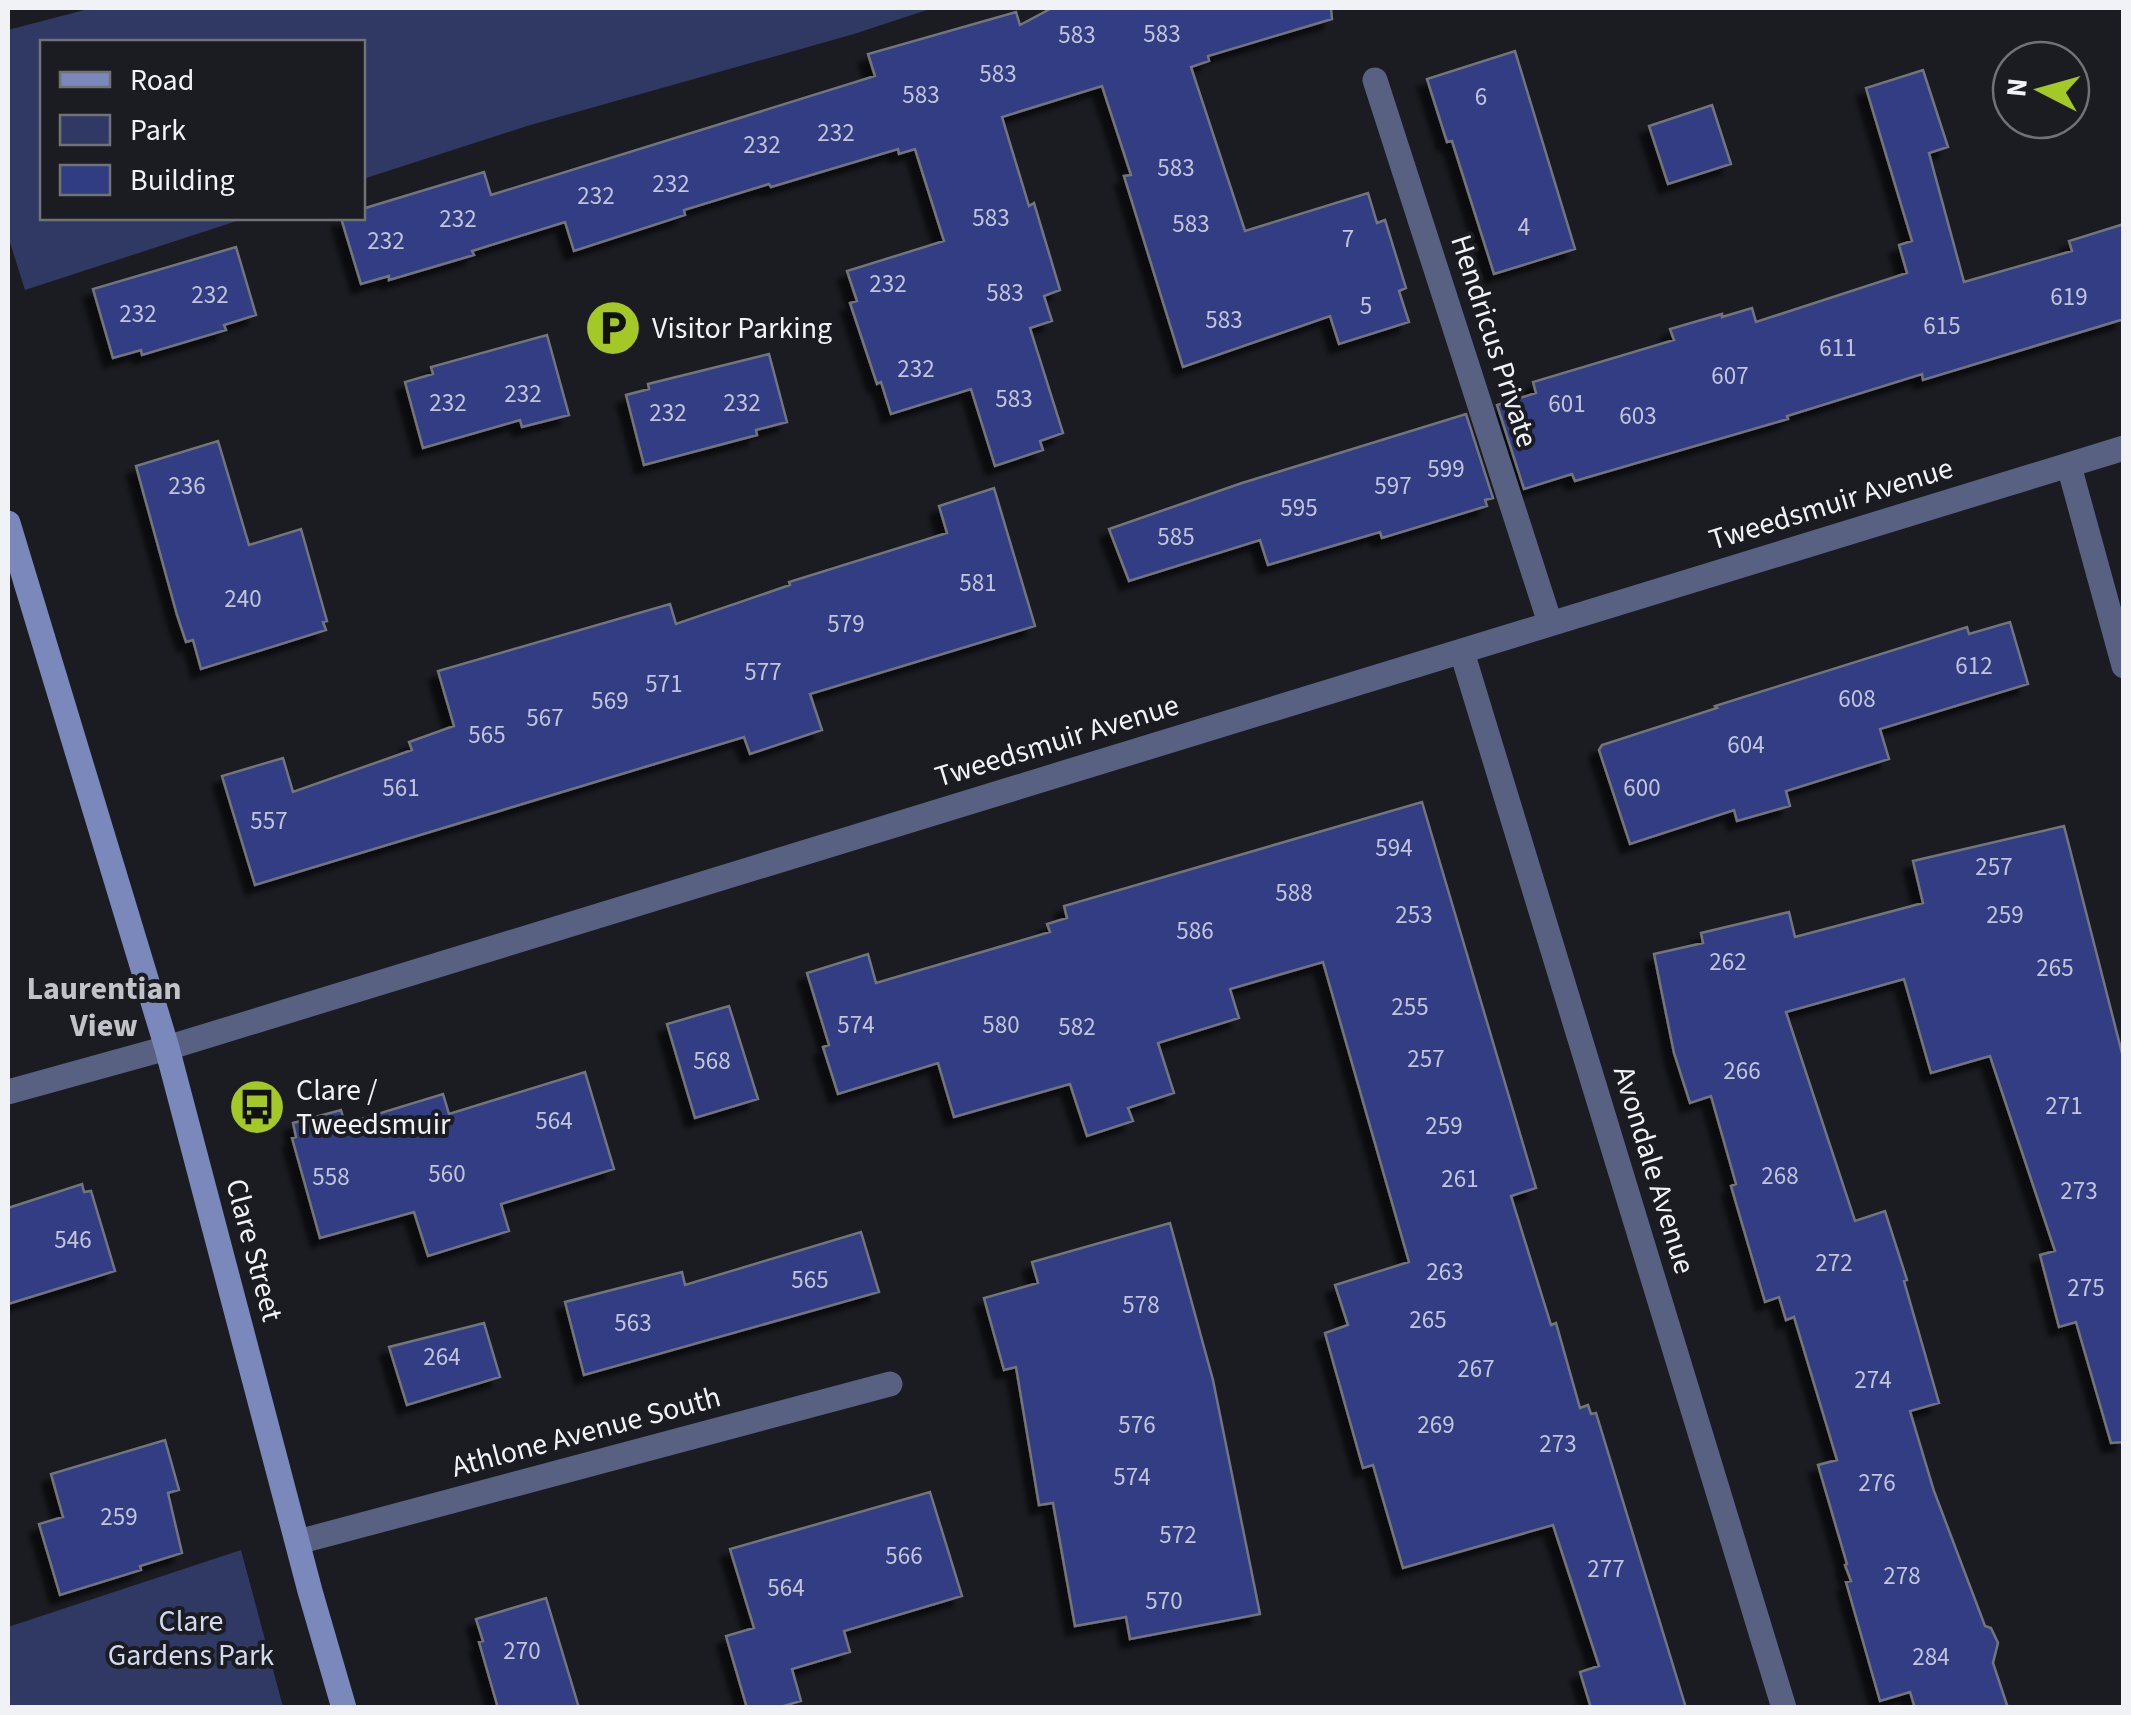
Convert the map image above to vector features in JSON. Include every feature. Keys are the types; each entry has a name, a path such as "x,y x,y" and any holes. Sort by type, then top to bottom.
{"street":[{"name":"Hendricus Private","path":"1374,80 1550,623"},
{"name":"Tweedsmuir Avenue","path":"8,1092 167,1048 2124,448"},
{"path":"2069,466 2124,666"},
{"name":"Clare Street","path":"8,523 167,1048 344,1708"},
{"name":"Avondale Avenue","path":"1462,652 1784,1708"},
{"name":"Athlone Avenue South","path":"298,1542 890,1384"}],"green space":[{"path":"92,8 933,8 527,126 365,178 365,40 40,40 40,220 240,220 25,290 8,236 8,30"},
{"name":"Clare Gardens Park","path":"241,1550 283,1707 8,1707 8,1627"}],"building":[{"path":"1052,8 1331,8 1332,19 1208,56 1209,61 1191,67 1245,231 1368,193 1377,223 1385,220 1406,288 1399,291 1409,322 1339,344 1330,316 1183,367 1124,176 1131,175 1102,86 1002,117 1029,206 1034,203 1060,290 1044,296 1052,321 1030,328 1063,433 1040,441 1043,450 995,466 971,389 891,414 850,303 857,301 847,271 944,241 915,149 899,154 898,149 771,187 769,184 684,210 685,215 574,251 565,222 472,251 474,255 389,280 389,276 361,284 342,220 365,220 365,208 484,172 491,195 875,76 868,54 1016,12 1020,25"},
{"path":"1515,51 1575,249 1494,274 1452,141 1447,142 1427,79"},
{"path":"1923,70 1948,147 1929,153 1964,282 2072,251 2069,241 2124,224 2124,319 1923,380 1922,374 1787,416 1788,419 1575,481 1572,474 1524,489 1497,405 1536,393 1533,382 1674,340 1670,329 1752,308 1756,322 1907,273 1899,245 1912,241 1866,88"},
{"path":"1712,105 1731,164 1668,184 1649,126"},
{"path":"236,247 256,315 224,325 226,330 142,355 141,350 113,358 93,289"},
{"path":"547,335 569,415 522,427 520,420 423,448 405,382 433,374 431,367"},
{"path":"769,354 787,422 756,430 757,435 644,465 626,395 649,389 648,384"},
{"path":"1466,414 1493,498 1485,500 1487,506 1382,538 1380,532 1268,565 1260,540 1129,581 1109,529 1242,483"},
{"path":"218,441 249,545 301,529 327,621 323,622 326,630 201,669 193,640 186,642 177,615 136,466"},
{"path":"994,488 1035,626 810,694 822,730 750,754 744,737 255,885 222,776 283,758 293,792 412,750 409,742 454,726 438,671 670,604 676,624 790,585 789,582 947,533 939,506"},
{"path":"2010,622 2028,684 1880,729 1889,759 1786,791 1790,806 1737,821 1734,810 1630,844 1599,750 1602,745 1967,627 1969,634"},
{"path":"1422,802 1536,1188 1511,1196 1551,1325 1556,1323 1580,1408 1588,1405 1591,1414 1596,1413 1686,1708 1591,1708 1580,1672 1599,1666 1553,1525 1403,1568 1373,1465 1363,1468 1325,1333 1348,1325 1335,1285 1409,1262 1323,962 1230,989 1239,1018 1158,1043 1174,1093 1128,1108 1133,1121 1087,1136 1070,1084 954,1117 938,1063 838,1094 823,1047 829,1045 807,973 868,954 876,983 1050,932 1047,924 1067,918 1064,906"},
{"path":"2064,826 2124,1061 2124,1442 2111,1443 2076,1322 2059,1327 2040,1255 2055,1251 1990,1056 1931,1073 1904,979 1786,1012 1855,1221 1885,1211 1939,1403 1910,1411 1934,1491 1985,1626 1991,1628 1998,1643 1993,1663 2008,1708 1915,1708 1910,1692 1880,1701 1818,1465 1837,1460 1794,1317 1786,1320 1779,1297 1765,1302 1731,1186 1736,1184 1711,1096 1690,1103 1674,1053 1654,954 1703,943 1701,933 1789,912 1795,937 1923,903 1913,861"},
{"path":"729,1006 758,1099 695,1118 667,1024"},
{"path":"585,1072 614,1169 501,1204 509,1231 428,1256 414,1212 320,1238 292,1138 296,1137 293,1123 341,1110 345,1124 443,1094 449,1114"},
{"path":"82,1184 84,1192 91,1191 115,1271 8,1304 8,1208"},
{"path":"1170,1223 1213,1380 1260,1614 1130,1639 1126,1617 1075,1626 1053,1503 1039,1505 1016,1367 1004,1370 984,1298 1038,1283 1032,1262"},
{"path":"861,1232 879,1292 584,1375 565,1302 682,1272 685,1285"},
{"path":"484,1323 500,1377 407,1405 389,1347"},
{"path":"165,1440 179,1490 168,1493 182,1553 60,1595 39,1524 63,1517 51,1474"},
{"path":"930,1492 962,1596 844,1631 850,1652 792,1669 801,1701 777,1708 747,1708 726,1636 754,1628 730,1549"},
{"path":"546,1598 579,1708 498,1708 476,1619"}],"place":[{"name":"Visitor Parking","path":"613,328"},
{"name":"Clare / Tweedsmuir","path":"257,1107"}],"district":[{"name":"Laurentian View","path":"104,1008"}]}
